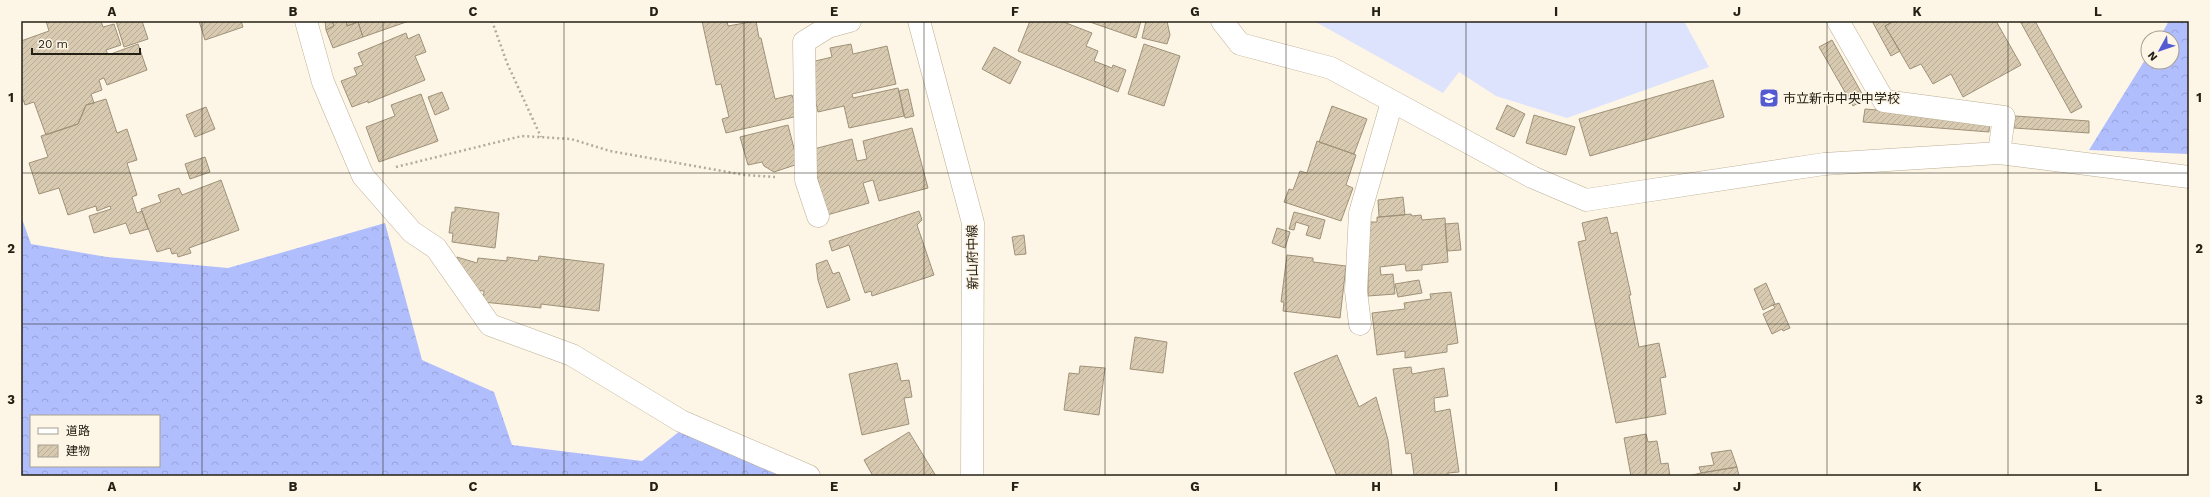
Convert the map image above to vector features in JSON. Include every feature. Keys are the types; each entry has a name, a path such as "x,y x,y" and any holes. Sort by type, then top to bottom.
{"street":[{"path":"306,21 323,82 363,176 412,232 436,248 490,325 572,355 681,421 809,476"},
{"path":"818,216 806,180 804,42 828,26 850,21"},
{"name":"新山府中線","path":"919,21 973,223 972,476"},
{"path":"1222,21 1240,44 1331,68 1532,177 1586,200 1824,164 1999,153 2189,177"},
{"path":"1838,21 1884,101 2004,117 1999,153"},
{"path":"1360,324 1356,291 1360,213 1392,102"}],"path":[{"path":"492,21 507,63 541,137"},
{"path":"363,176 522,136 571,139 610,151 745,175 806,180"}],"green space":[{"path":"2169,21 2189,21 2189,154 2089,150 2140,68 2140,70 2180,70 2180,30 2164,30"},
{"path":"21,216 31,244 107,257 228,268 385,223 422,360 494,392 512,445 642,461 685,427 798,476 21,476"}],"shaded area":[{"path":"1314,21 1684,21 1709,67 1567,118 1496,96 1459,72 1443,93"}],"building":[{"path":"46,21 101,21 103,27 114,24 121,45 106,50 108,55 138,44 147,70 107,85 104,78 99,80 102,90 91,94 94,103 86,105 78,124 46,135 34,102 25,105 21,94 21,41 49,31"},
{"path":"116,21 142,21 148,39 124,47"},
{"path":"199,21 241,21 243,27 205,40"},
{"path":"325,21 332,21 334,26 326,30"},
{"path":"332,21 346,21 347,26 358,22 363,37 333,48 326,30 334,26"},
{"path":"346,21 409,21 363,37 358,22 347,26"},
{"path":"702,21 727,21 728,26 756,21 775,99 792,95 798,116 726,133 722,119 729,117 721,84 716,85"},
{"path":"1030,21 1061,21 1092,33 1086,46 1098,51 1094,61 1112,68 1113,65 1126,70 1118,92 1018,51"},
{"path":"1087,21 1141,21 1136,38"},
{"path":"1146,21 1167,21 1170,35 1167,44 1142,38"},
{"path":"1872,21 1894,21 1885,26 1900,51 1891,56"},
{"path":"1894,21 1996,21 2021,65 1963,97 1951,74 1933,84 1921,64 1910,69 1885,26"},
{"path":"2020,21 2035,21 2082,107 2071,113"},
{"path":"406,33 408,39 419,34 426,52 415,56 425,80 368,103 368,101 352,107 341,81 357,75 354,68 363,65 358,53"},
{"path":"1832,40 1865,99 1853,106 1819,47"},
{"path":"851,44 853,54 887,46 896,84 852,94 853,98 898,88 904,116 849,128 844,106 818,112 807,63 832,57 830,48"},
{"path":"1144,44 1180,56 1164,106 1128,94"},
{"path":"994,47 1021,62 1010,84 982,69"},
{"path":"1713,80 1724,117 1590,156 1579,119"},
{"path":"908,89 914,116 905,118 899,91"},
{"path":"442,92 449,109 435,115 428,97"},
{"path":"421,94 438,141 379,162 366,127 395,116 391,105"},
{"path":"106,99 117,133 127,129 137,160 127,163 137,195 132,197 137,213 142,211 148,229 130,234 126,223 94,233 89,216 111,209 110,206 97,211 96,206 68,215 59,188 39,194 29,163 48,157 41,136 78,124 86,105"},
{"path":"1507,105 1525,114 1514,137 1496,129"},
{"path":"1332,106 1367,119 1354,154 1319,142"},
{"path":"206,107 215,129 195,137 186,115"},
{"path":"1865,109 1990,119 1989,132 1863,122"},
{"path":"1534,115 1575,127 1566,155 1526,143"},
{"path":"2015,116 2089,121 2089,133 2014,128"},
{"path":"788,125 798,164 774,172 764,166 762,162 748,165 740,137"},
{"path":"912,128 928,188 879,201 873,180 863,183 869,203 827,215 810,150 852,139 857,161 867,159 863,141"},
{"path":"1317,141 1356,155 1346,185 1353,188 1341,221 1284,202 1289,189 1293,190 1300,171 1307,173"},
{"path":"205,157 210,172 190,179 185,164"},
{"path":"221,180 239,230 189,248 191,253 178,257 177,253 172,254 170,248 157,252 141,209 161,202 158,195 179,188 182,195"},
{"path":"1403,197 1405,215 1379,217 1378,200"},
{"path":"455,207 499,213 495,248 452,242 453,233 449,233 452,212 455,212"},
{"path":"919,211 922,220 917,225 934,275 872,296 871,291 865,293 849,245 832,251 829,241"},
{"path":"1294,212 1325,220 1320,239 1306,235 1309,226 1296,222 1294,230 1289,229"},
{"path":"1411,214 1412,216 1421,215 1422,220 1445,218 1448,262 1422,265 1422,270 1406,271 1405,264 1380,267 1381,275 1393,274 1395,294 1368,296 1368,242 1371,222 1377,222 1377,217"},
{"path":"1607,217 1611,234 1617,232 1631,295 1629,295 1639,347 1659,343 1666,377 1660,378 1666,414 1616,423 1578,242 1586,240 1582,223"},
{"path":"1458,223 1461,250 1447,251 1445,224"},
{"path":"1277,228 1290,232 1285,248 1272,243"},
{"path":"1024,235 1026,254 1015,255 1012,237"},
{"path":"1287,255 1313,258 1313,262 1346,266 1340,318 1283,311 1284,302 1281,302"},
{"path":"539,256 604,264 599,311 541,304 541,308 483,302 484,291 474,290 468,284 457,257 477,263 478,258 507,261 507,257 538,261"},
{"path":"827,260 833,274 839,272 850,300 827,308 818,280 816,264"},
{"path":"1419,280 1422,293 1398,297 1395,284"},
{"path":"1766,283 1775,304 1763,310 1754,289"},
{"path":"1451,292 1458,343 1447,345 1447,352 1405,358 1405,351 1377,355 1372,313 1405,309 1404,303 1431,299 1430,294"},
{"path":"1779,303 1790,328 1783,331 1782,329 1772,334 1763,314 1775,308 1773,305"},
{"path":"1135,337 1167,342 1163,373 1130,369"},
{"path":"1337,355 1359,407 1376,397 1388,440 1392,476 1337,476 1294,373"},
{"path":"897,363 901,381 909,380 912,397 904,398 909,424 862,435 849,374"},
{"path":"1080,366 1105,368 1099,415 1064,410 1069,373 1079,374"},
{"path":"1411,367 1412,374 1444,368 1448,396 1434,398 1435,412 1450,409 1459,472 1448,473 1448,476 1414,475 1411,453 1406,454 1393,369"},
{"path":"909,432 936,476 873,476 864,460"},
{"path":"1646,434 1648,442 1657,441 1661,464 1668,463 1670,476 1631,476 1624,438"},
{"path":"1731,450 1737,467 1701,473 1699,467 1714,465 1711,453"},
{"path":"1737,467 1739,476 1688,476 1701,473"}],"place":[{"name":"市立新市中央中学校","path":"1769,98"}]}
